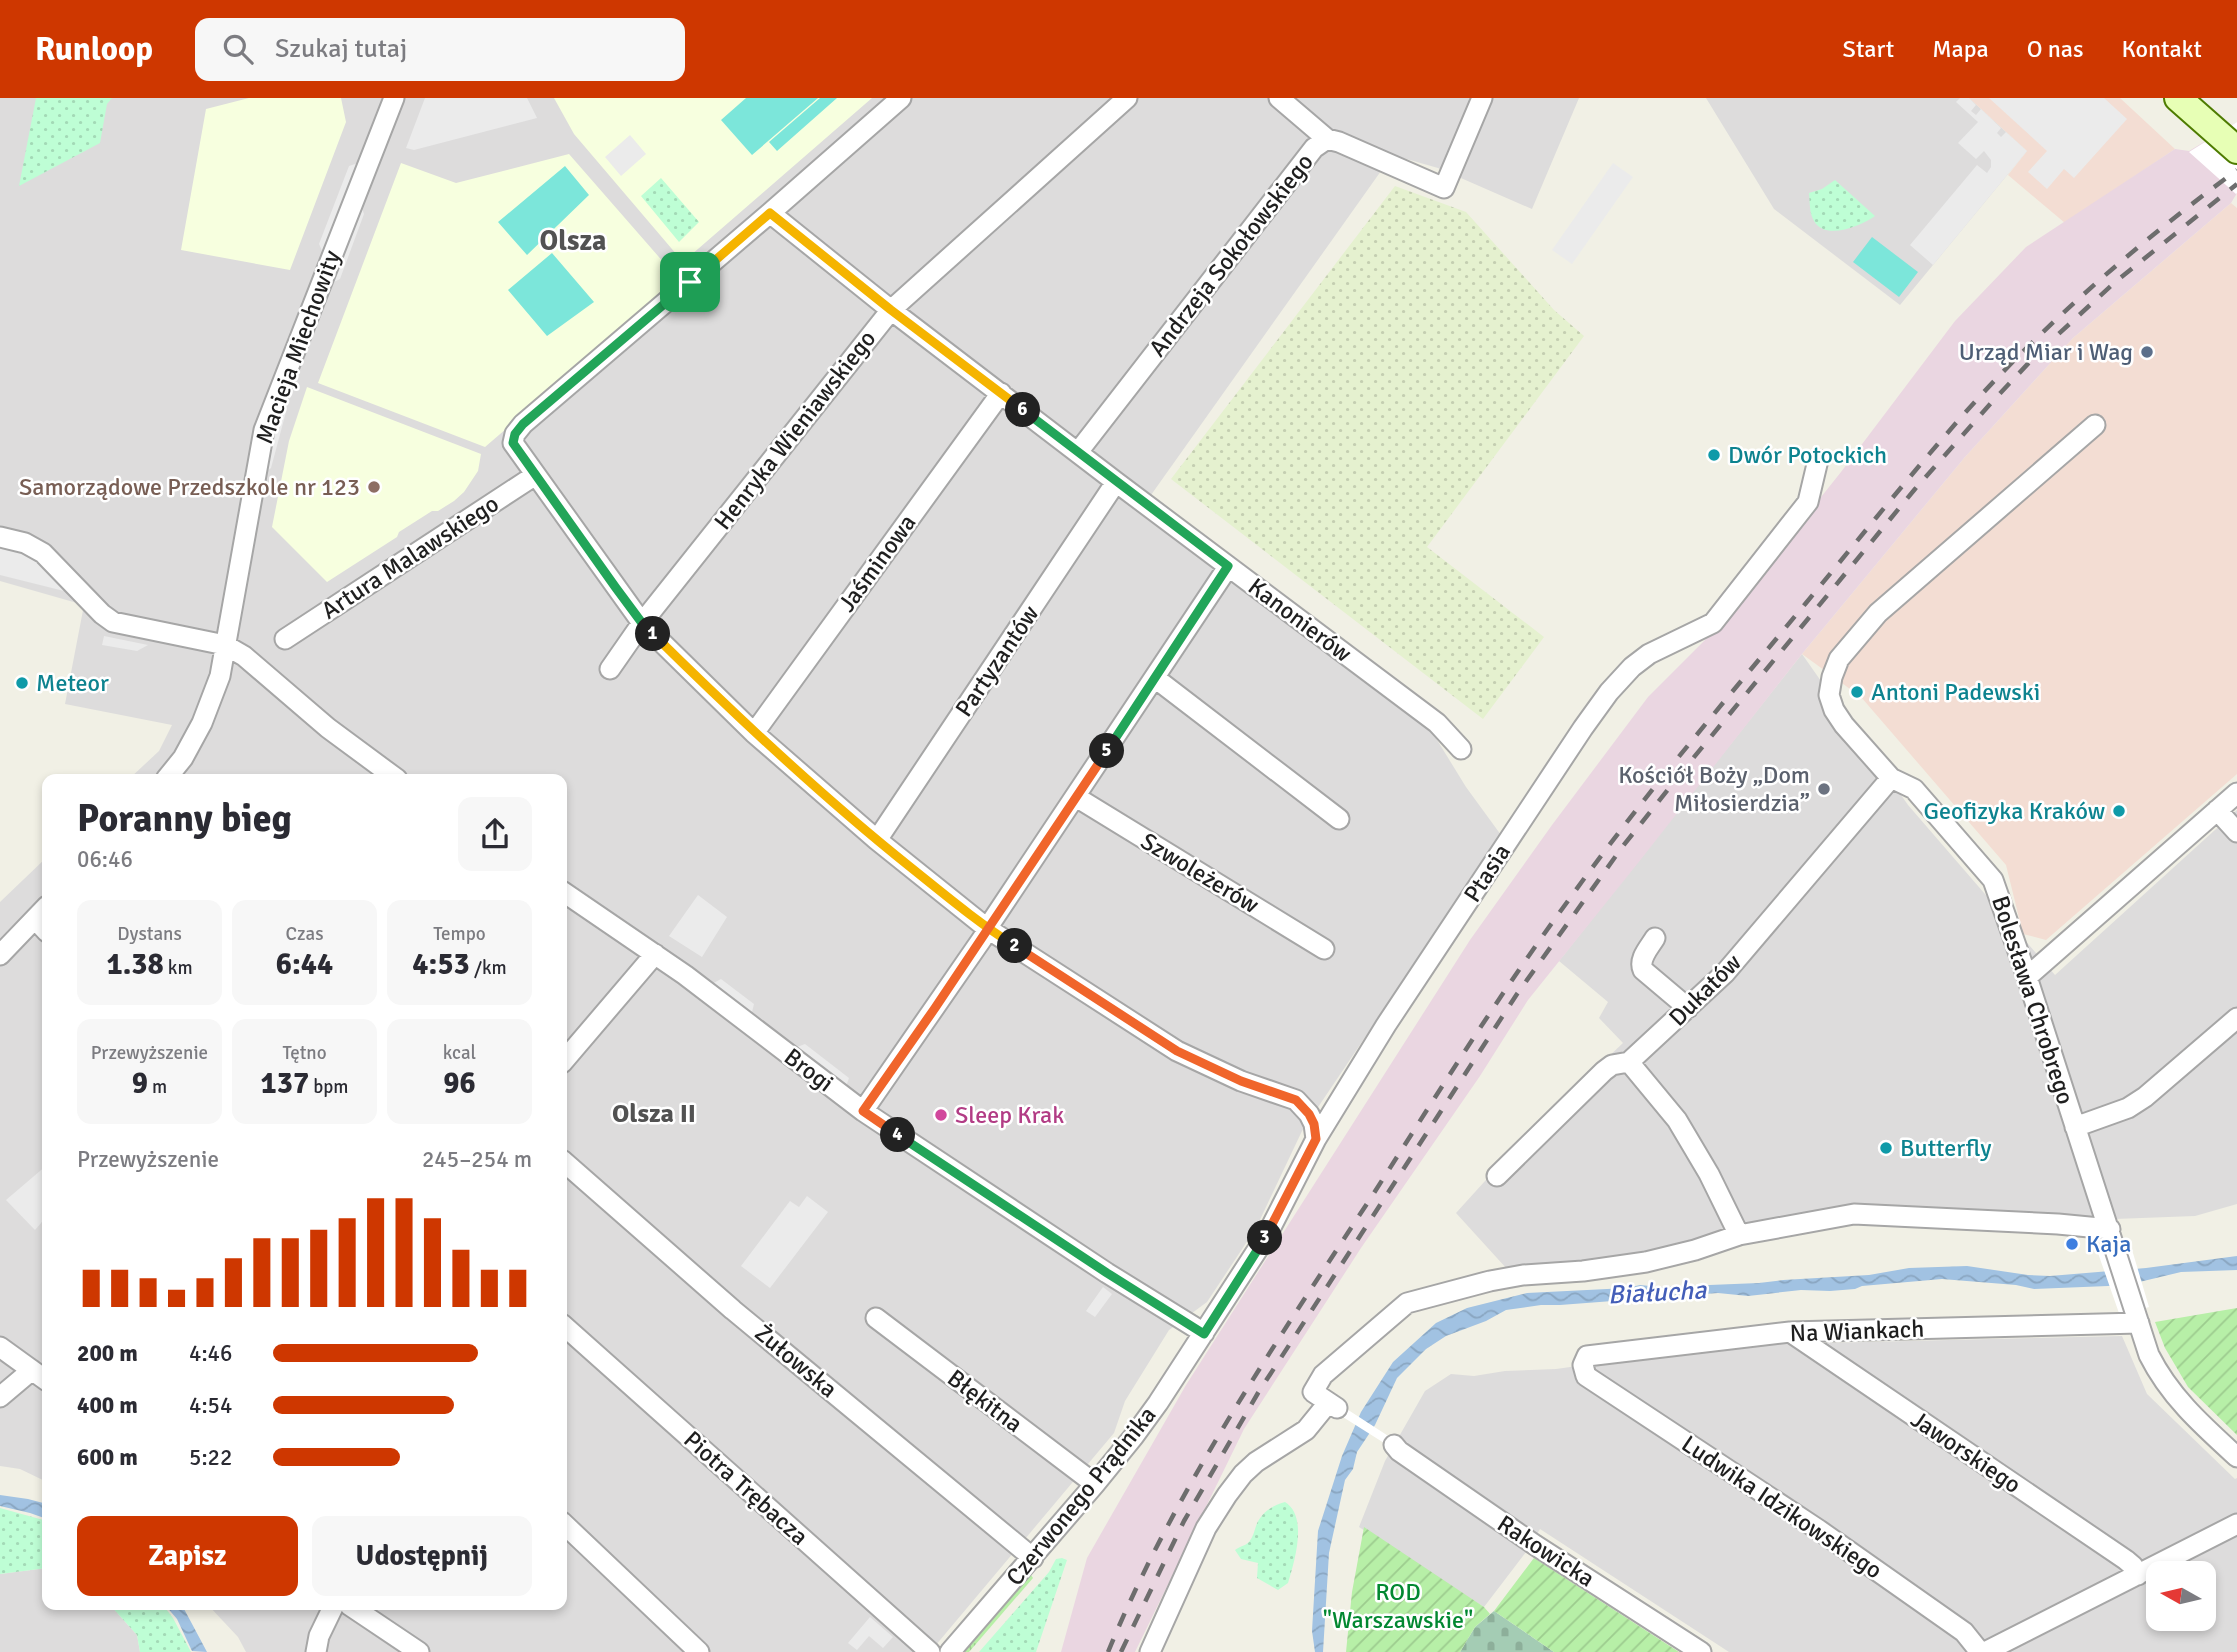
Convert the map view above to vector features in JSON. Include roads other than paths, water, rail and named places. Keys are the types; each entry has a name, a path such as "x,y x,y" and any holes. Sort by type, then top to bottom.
{"street":[{"name":"Macieja Miechowity","path":"170,774 183,758 202,723 220,676 264,430 394,98"},
{"path":"901,98 523,424 515,434 513,443 534,476 642,623 754,733 877,840 988,929 1177,1051 1241,1081 1296,1100 1309,1114 1314,1124 1316,1139"},
{"name":"Henryka Wieniawskiego","path":"610,669 642,623 891,310 1127,98"},
{"path":"1279,98 1327,139"},
{"name":"Andrzeja Sokołowskiego","path":"1078,452 1314,148 1327,139 1354,147 1444,188 1482,98"},
{"path":"2178,98 2237,150"},
{"name":"Kanonierów","path":"770,213 1115,482 1437,723 1461,749"},
{"name":"Jaśminowa","path":"754,733 1001,393"},
{"name":"Bolesława Chrobrego","path":"2095,425 1878,613 1839,659 1829,695 1834,710 1844,725 1891,779 1914,789 1993,880 2150,1355 2169,1389 2185,1408 2237,1457"},
{"name":"Ptasia","path":"1204,1334 1267,1235 1316,1139 1386,1025 1583,728 1609,692 1632,667 1649,654 1713,623 1808,502 1818,460"},
{"name":"Artura Malawskiego","path":"285,639 534,476"},
{"name":"Partyzantów","path":"877,840 1115,482"},
{"path":"0,537 25,543 43,552 102,614 113,622 225,645 244,656 383,774"},
{"path":"863,1111 988,929 1228,566"},
{"path":"1155,678 1339,819"},
{"name":"Dukatów","path":"1497,1176 1604,1071 1612,1065 1629,1062 1725,973 1891,779"},
{"path":"2027,977 2237,793"},
{"name":"Szwoleżerów","path":"1076,797 1324,949"},
{"path":"2217,810 2237,832"},
{"name":"Brogi","path":"567,894 655,954 863,1111 1204,1334"},
{"path":"0,955 42,920"},
{"path":"1655,938 1642,959 1643,970 1688,1008"},
{"path":"567,1057 655,954"},
{"path":"2075,1127 2127,1108 2146,1097 2237,1018"},
{"path":"1629,1062 1676,1120 1709,1174 1739,1235"},
{"name":"Żułowska","path":"567,1164 733,1310 1033,1558"},
{"path":"1150,1652 1206,1528 1227,1495 1256,1462 1306,1430 1326,1401 1323,1375 1407,1303 1523,1275 1583,1271 1646,1262 1695,1250 1739,1235 1854,1214 2058,1224 2112,1237"},
{"name":"Błękitna","path":"876,1318 1094,1484"},
{"name":"Na Wiankach","path":"1583,1365 1587,1356 1790,1332 2137,1318"},
{"name":"Piotra Trębacza","path":"567,1328 930,1652"},
{"name":"Jaworskiego","path":"1790,1332 2126,1560 2138,1575"},
{"name":"Czerwonego Prądnika","path":"950,1652 1033,1558 1146,1420 1204,1334"},
{"path":"0,1347 40,1376 0,1397"},
{"name":"Ludwika Idzikowskiego","path":"1583,1365 1586,1376 1819,1531 1964,1632 1982,1652"},
{"name":"Rakowicka","path":"1394,1445 1527,1539 1701,1652"},
{"path":"1982,1652 2237,1524"},
{"path":"567,1527 699,1652"},
{"path":"316,1652 319,1636 332,1610"},
{"path":"356,1610 419,1652"}],"water":[{"name":"Białucha","path":"2237,1256 2237,1270 2181,1272 2131,1284 2108,1286 2034,1289 1942,1279 1830,1291 1801,1290 1748,1296 1718,1293 1541,1305 1506,1310 1486,1321 1446,1336 1426,1349 1397,1378 1375,1425 1357,1452 1353,1469 1345,1480 1329,1553 1323,1652 1315,1652 1312,1631 1318,1531 1342,1456 1361,1412 1393,1362 1436,1323 1467,1308 1527,1293 1640,1285 1660,1287 1759,1283 1869,1275 1909,1268 1967,1266 2050,1276 2146,1268"},
{"path":"0,1495 42,1503 42,1517 30,1513 0,1506"},
{"path":"169,1610 185,1610 207,1652 192,1651 177,1619"}],"railway":[{"path":"1108,1652 1164,1533 1229,1418 1490,1013 1539,940 1623,827 1893,497 1982,394 2042,333 2104,276 2237,170"},
{"path":"1121,1652 1184,1521 1258,1393 1517,994 1623,846 1915,489 1991,403 2039,352 2114,283 2237,184"}],"place":[{"name":"Urząd Miar i Wag","path":"2147,352"},
{"name":"Dwór Potockich","path":"1714,455"},
{"name":"Samorządowe Przedszkole nr 123","path":"374,487"},
{"name":"Meteor","path":"22,683"},
{"name":"Antoni Padewski","path":"1857,692"},
{"name":"Kościół Boży „Dom Miłosierdzia”","path":"1824,789"},
{"name":"Geofizyka Kraków","path":"2119,811"},
{"name":"Sleep Krak","path":"941,1115"},
{"name":"Butterfly","path":"1886,1148"},
{"name":"Kaja","path":"2072,1244"}],"district":[{"name":"Olsza","path":"573,241"},
{"name":"Olsza II","path":"654,1114"}],"park label":[{"name":"ROD \"Warszawskie\"","path":"1398,1606"}]}
